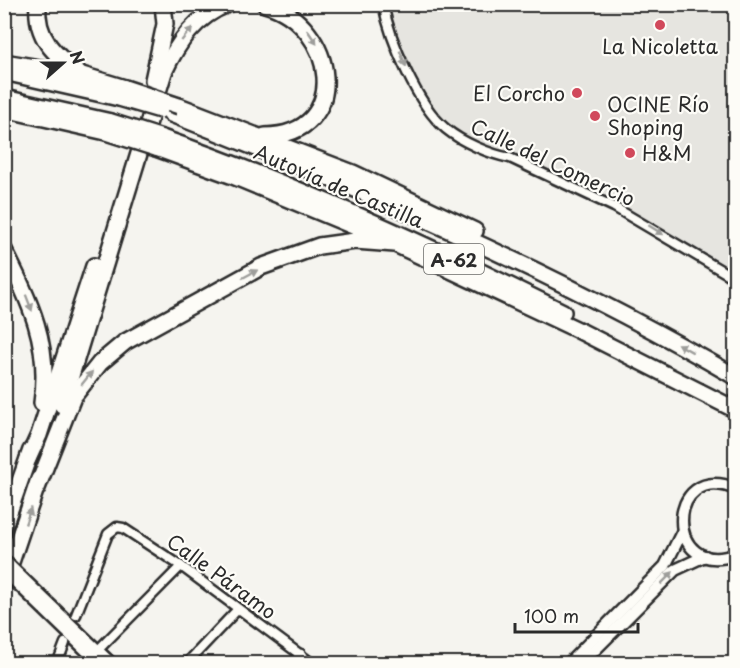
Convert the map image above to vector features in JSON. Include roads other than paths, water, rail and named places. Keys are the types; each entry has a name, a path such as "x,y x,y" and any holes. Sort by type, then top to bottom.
{"highway":[{"path":"38,4 38,23 47,46 82,75"},
{"path":"4,526 69,345 150,91 165,24 163,4"},
{"path":"4,583 37,488 164,72 182,40 192,28 206,15 228,4"},
{"path":"263,136 289,133 311,120 321,104 325,84 322,59 310,33 290,14 266,4"},
{"path":"4,62 82,75 122,93"},
{"name":"Autovía de Castilla","path":"4,72 122,93 175,110 493,249 658,333 735,377"},
{"name":"Autovía de Castilla","path":"4,98 159,143 334,205 478,270 569,315 735,408"},
{"path":"4,109 108,127"},
{"path":"175,110 263,136 353,173 486,236 618,306 658,333"},
{"path":"159,143 395,244 578,330 735,408"},
{"path":"37,488 73,397 100,363 125,342 261,267 297,253 319,246 355,241 395,244"},
{"path":"4,250 24,290 44,345 44,389 41,413 28,459"}],"street":[{"name":"Calle del Comercio","path":"383,4 416,89 445,128 498,156 510,158 614,207 735,279"},
{"path":"568,663 665,566 682,532 681,513 690,495 707,485 717,484 735,489"},
{"name":"Calle Páramo","path":"76,615 108,534 117,527 129,530 181,566 313,663"},
{"path":"682,532 695,551 705,556 716,558 735,554"},
{"path":"582,663 675,570 705,556"},
{"path":"4,560 100,663"},
{"path":"98,650 181,566"},
{"path":"4,571 35,595 112,663"},
{"path":"186,663 238,609"},
{"path":"57,663 65,643"},
{"path":"292,663 301,654"}],"place":[{"name":"La Nicoletta","path":"660,25"},
{"name":"El Corcho","path":"577,93"},
{"name":"OCINE Río Shoping","path":"595,116"},
{"name":"H&M","path":"630,153"}]}
